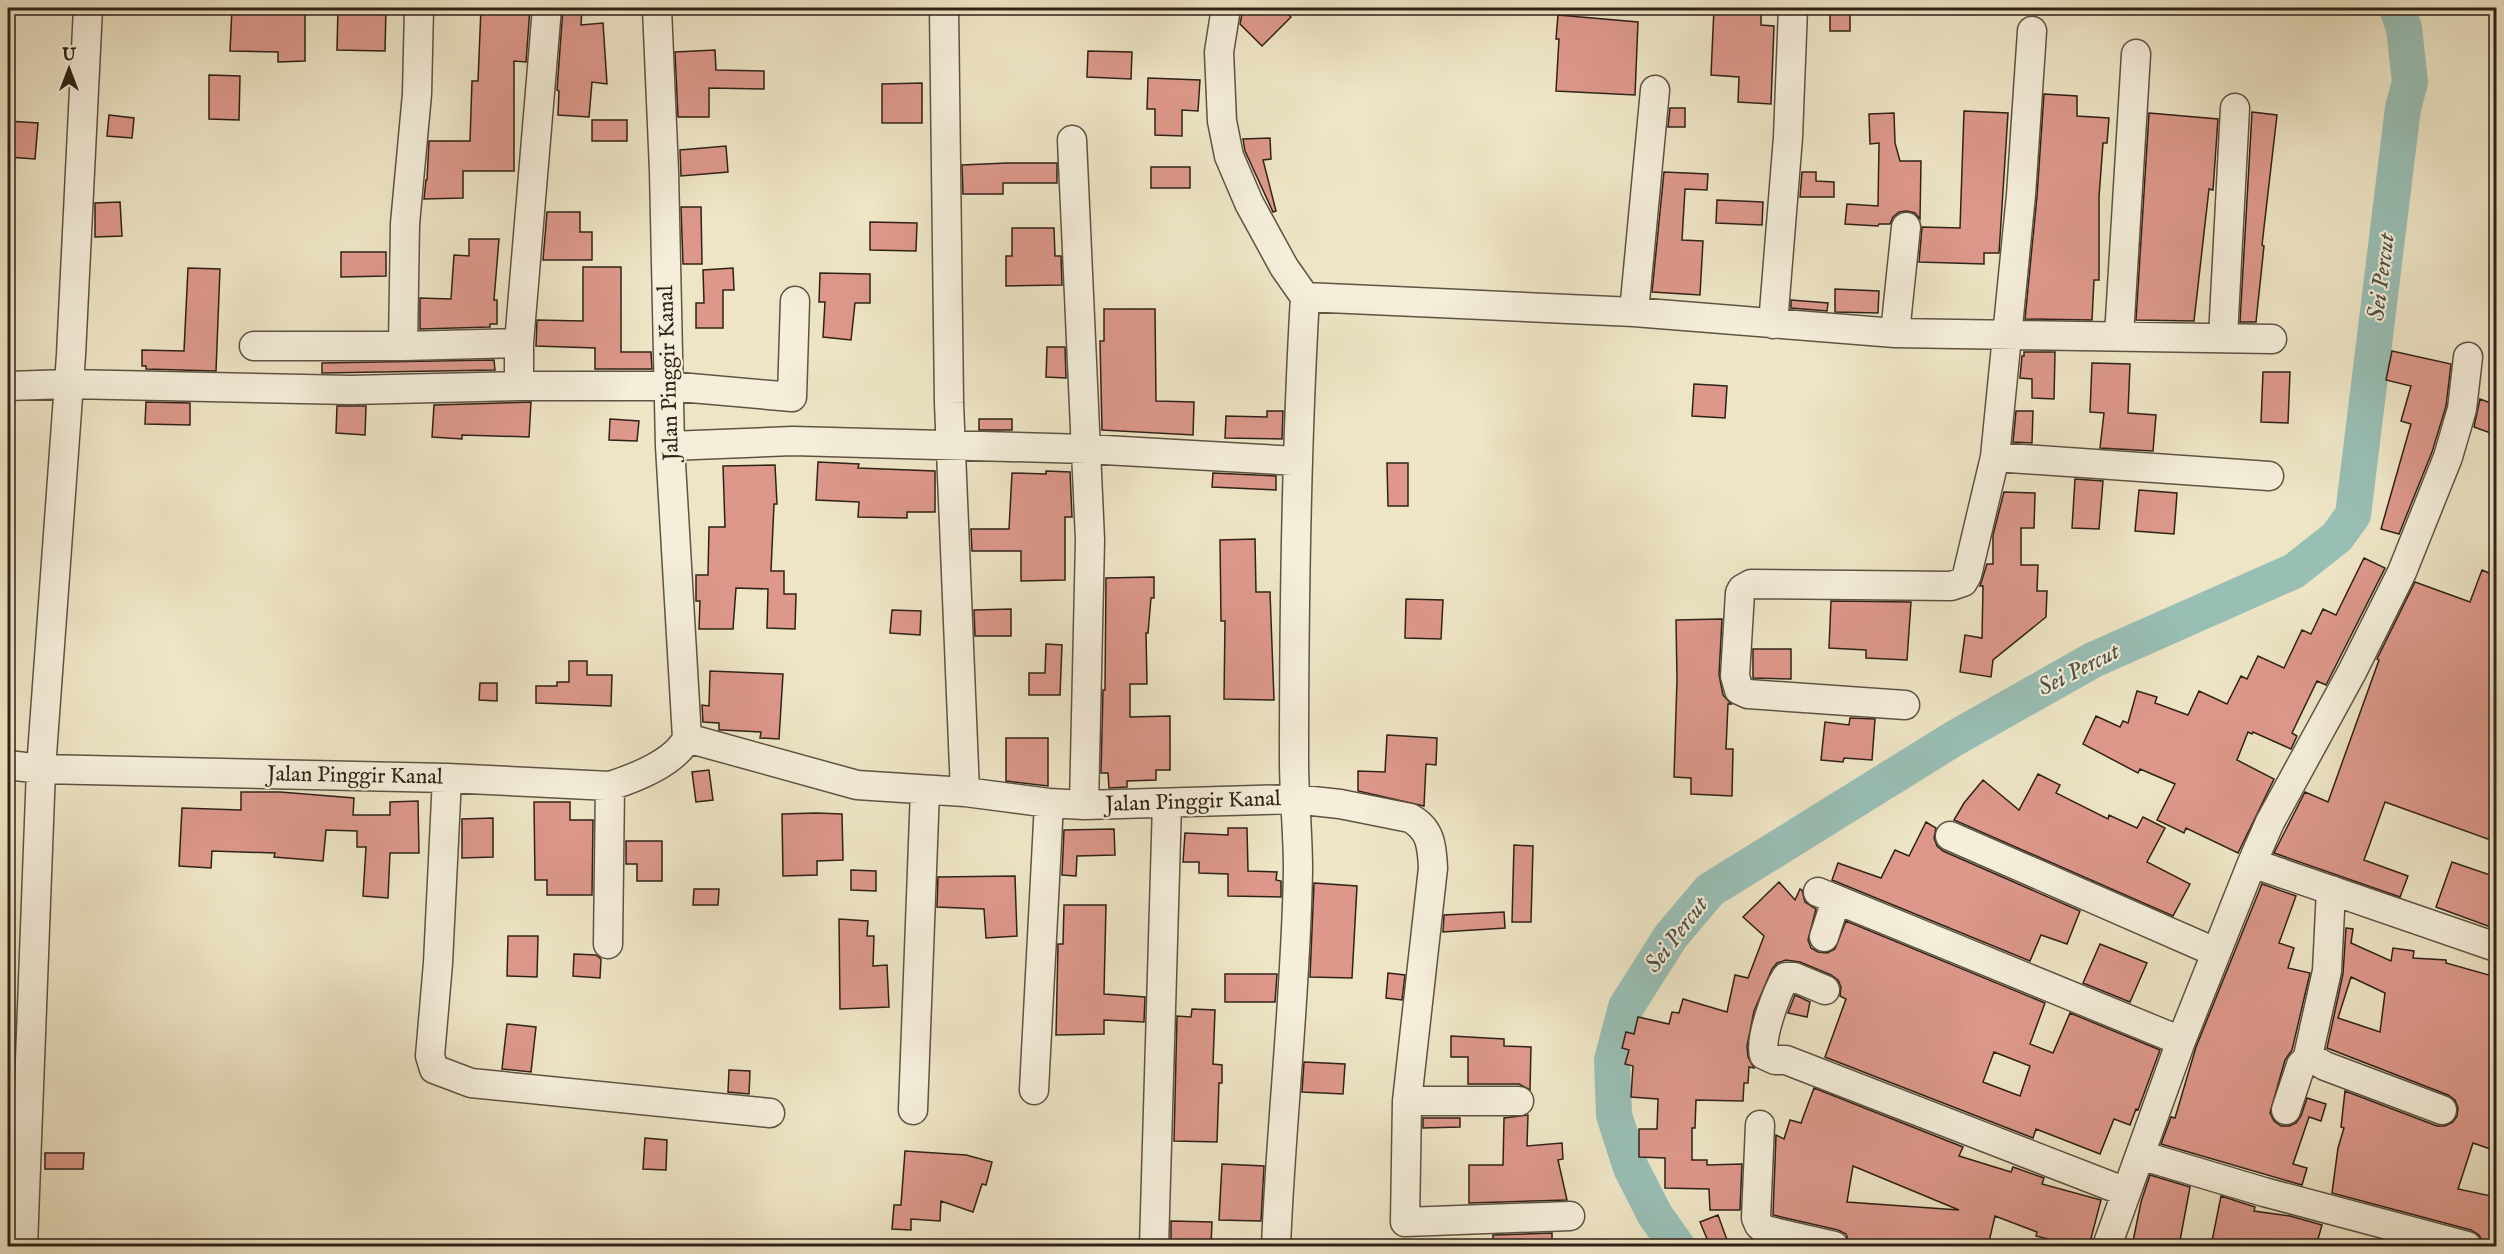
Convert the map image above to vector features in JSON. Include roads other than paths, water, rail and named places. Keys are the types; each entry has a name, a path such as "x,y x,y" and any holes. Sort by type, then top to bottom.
{"street":[{"path":"23,1246 41,769 68,384 88,8"},
{"path":"403,346 405,224 417,94 419,8"},
{"path":"519,386 519,343 547,8"},
{"name":"Jalan Pinggir Kanal","path":"8,765 41,769 447,778 610,786 628,780 666,761 679,751 687,738 670,446 664,171 657,8"},
{"path":"944,8 951,447 965,792"},
{"path":"1226,8 1219,52 1222,121 1229,156 1249,203 1284,267 1305,297 1294,563 1294,799 1340,804 1410,819 1419,823 1431,840 1433,868 1407,1101 1405,1222 1570,1216"},
{"path":"1773,324 1788,137 1793,8"},
{"path":"1905,705 1748,694 1739,690 1735,676 1742,589 1750,584 1951,586 1963,582 1967,575 1995,457 2000,393 2008,335 2032,31"},
{"path":"2119,336 2136,54"},
{"path":"1634,312 1655,90"},
{"path":"2223,337 2235,108"},
{"path":"1072,140 1090,540 1084,805"},
{"path":"1895,333 1906,227"},
{"path":"1305,297 1634,312 1895,333 2272,339"},
{"path":"8,386 68,384 351,390 519,386 668,386 792,397 795,301"},
{"path":"254,346 519,343"},
{"path":"2107,1246 2181,1041 2252,863 2270,822 2352,672 2402,572 2448,457 2462,410 2468,357"},
{"path":"670,446 794,441 1087,449 1297,461"},
{"path":"1995,457 2268,476"},
{"name":"Jalan Pinggir Kanal","path":"687,738 857,785 965,792 1049,803 1084,805 1294,799 1297,880 1276,1246"},
{"path":"447,778 438,963 430,1056 434,1069 471,1083 770,1113"},
{"path":"608,944 610,786"},
{"path":"913,1110 925,790"},
{"path":"1034,1090 1049,803"},
{"path":"1154,1246 1167,804"},
{"path":"1950,836 2215,952"},
{"path":"2252,863 2496,947"},
{"path":"2331,890 2326,971 2308,1047 2308,1056 2313,1060 2442,1110"},
{"path":"1824,937 1827,896 2181,1041"},
{"path":"1825,990 1794,977 1786,977 1771,1013 1764,1040 1764,1054 1775,1060 1786,1060 2126,1192"},
{"path":"2286,1110 2301,1065 2305,1061 2313,1060"},
{"path":"1407,1101 1519,1101"},
{"path":"1760,1125 1756,1218 1759,1226 1765,1230 1834,1246"},
{"path":"2140,1155 2264,1192 2467,1246"}],"waterway":[{"name":"Sei Percut","path":"1677,1246 1655,1215 1631,1168 1614,1115 1612,1060 1626,1007 1671,936 1710,890 1955,738 2093,660 2294,571 2337,537 2353,515 2403,108 2410,82 2404,28 2397,8"}]}
